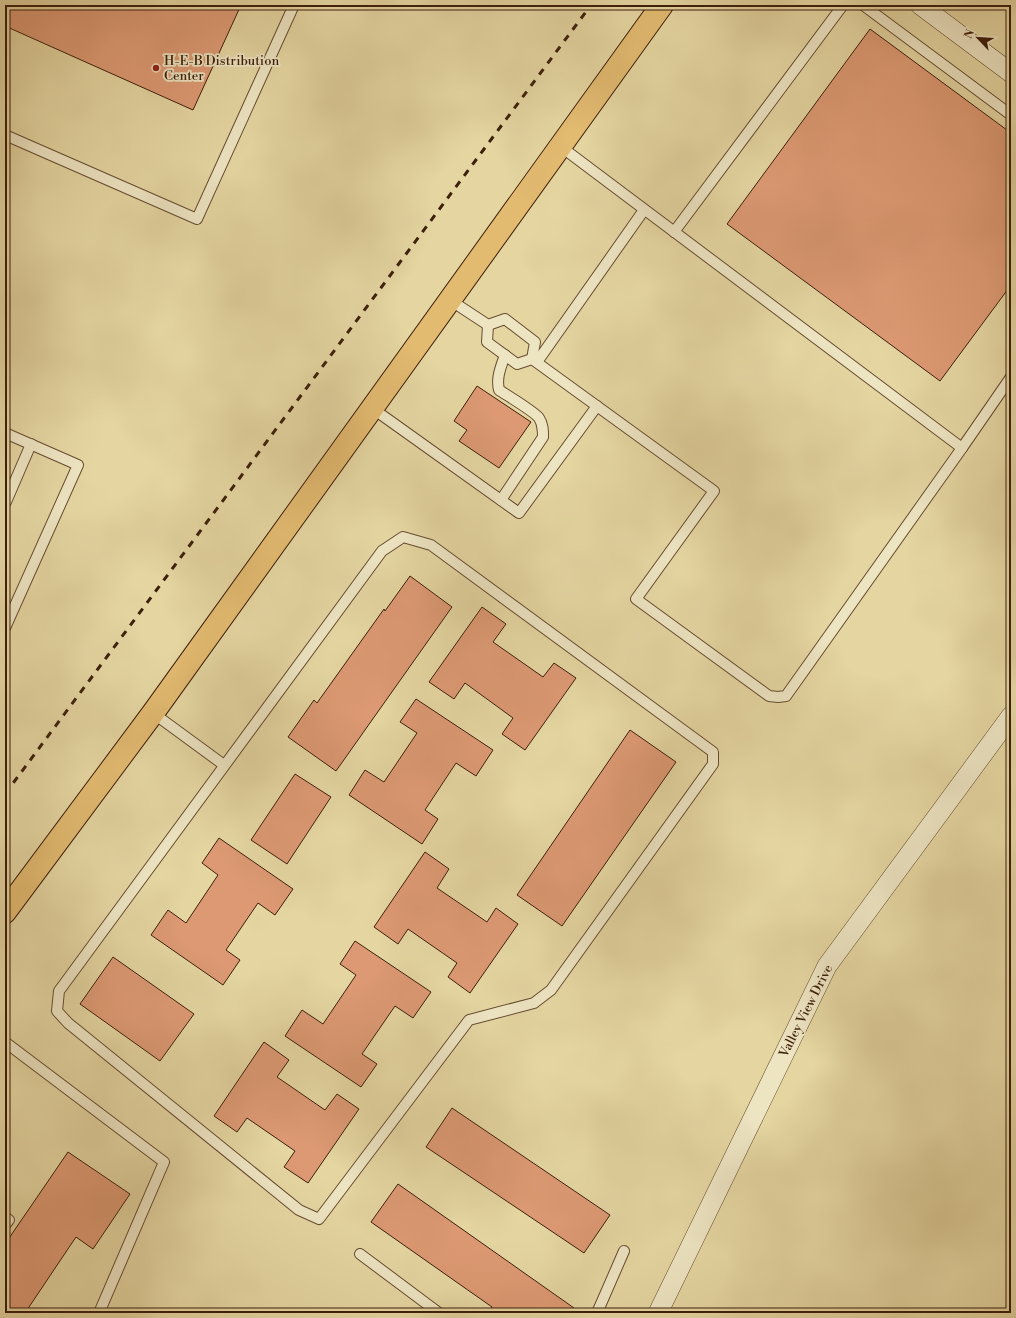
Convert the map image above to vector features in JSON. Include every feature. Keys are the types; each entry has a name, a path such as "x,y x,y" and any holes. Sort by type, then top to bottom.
{"main road":[{"path":"5,912 153,713 662,5"}],"street":[{"path":"920,5 1011,73"},
{"name":"Valley View Drive","path":"658,1313 826,966 1011,716"}],"lane":[{"path":"5,135 197,219 294,5"},
{"path":"674,232 843,5"},
{"path":"863,5 1011,115"},
{"path":"560,146 962,448"},
{"path":"488,325 487,342 517,364 534,360 644,210"},
{"path":"450,300 488,325"},
{"path":"488,325 505,319 535,342 534,360"},
{"path":"501,500 542,437 543,430 539,417 499,390 497,383 498,373 505,355"},
{"path":"534,360 714,491 636,599 770,696 778,697 786,696 1011,377"},
{"path":"372,408 519,513 597,406"},
{"path":"5,433 78,465 5,628"},
{"path":"6,502 31,444"},
{"path":"403,537 430,545 713,752 713,764 551,990 534,1003 469,1020 319,1218 299,1210 68,1023 57,1011 59,991 224,765 382,551 403,537"},
{"path":"153,713 224,765"},
{"path":"5,1042 164,1162 99,1313"},
{"path":"5,1217 9,1220 5,1225"},
{"path":"597,1313 624,1251"},
{"path":"360,1254 439,1313"}],"building":[{"name":"H-E-B Distribution Center","path":"5,5 241,5 193,110 5,26"},
{"path":"870,29 1011,133 1011,285 940,381 727,224"},
{"path":"477,386 531,422 499,468 459,441 467,430 454,421"},
{"path":"410,576 452,607 336,771 288,737 314,700 317,703 384,609 385,611"},
{"path":"482,607 506,624 493,642 543,677 554,663 576,678 525,750 502,734 513,718 465,683 454,699 429,682"},
{"path":"416,699 493,750 476,776 456,763 425,810 438,819 422,844 349,795 365,770 384,782 417,733 400,722"},
{"path":"630,730 676,762 562,926 517,895"},
{"path":"295,774 331,797 287,864 251,840"},
{"path":"219,838 293,889 275,915 258,903 226,950 240,960 223,985 151,935 168,910 186,923 218,875 202,863"},
{"path":"425,852 449,869 437,888 487,922 496,908 518,924 470,993 448,977 457,963 408,929 398,944 374,927"},
{"path":"355,941 431,992 413,1018 395,1006 362,1054 377,1064 361,1087 285,1036 302,1010 323,1024 356,975 340,964"},
{"path":"113,957 194,1014 160,1061 80,1004"},
{"path":"264,1042 289,1060 277,1077 325,1110 337,1094 359,1109 308,1183 284,1167 295,1151 247,1118 237,1132 214,1116"},
{"path":"452,1108 610,1215 584,1253 426,1147"},
{"path":"68,1152 130,1194 93,1249 76,1237 25,1313 5,1313 5,1244"},
{"path":"398,1184 574,1308 571,1313 495,1313 491,1310 492,1307 371,1222"}],"railway":[{"path":"5,794 591,5"}],"place":[{"name":"H-E-B Distribution Center","path":"156,68"}]}
